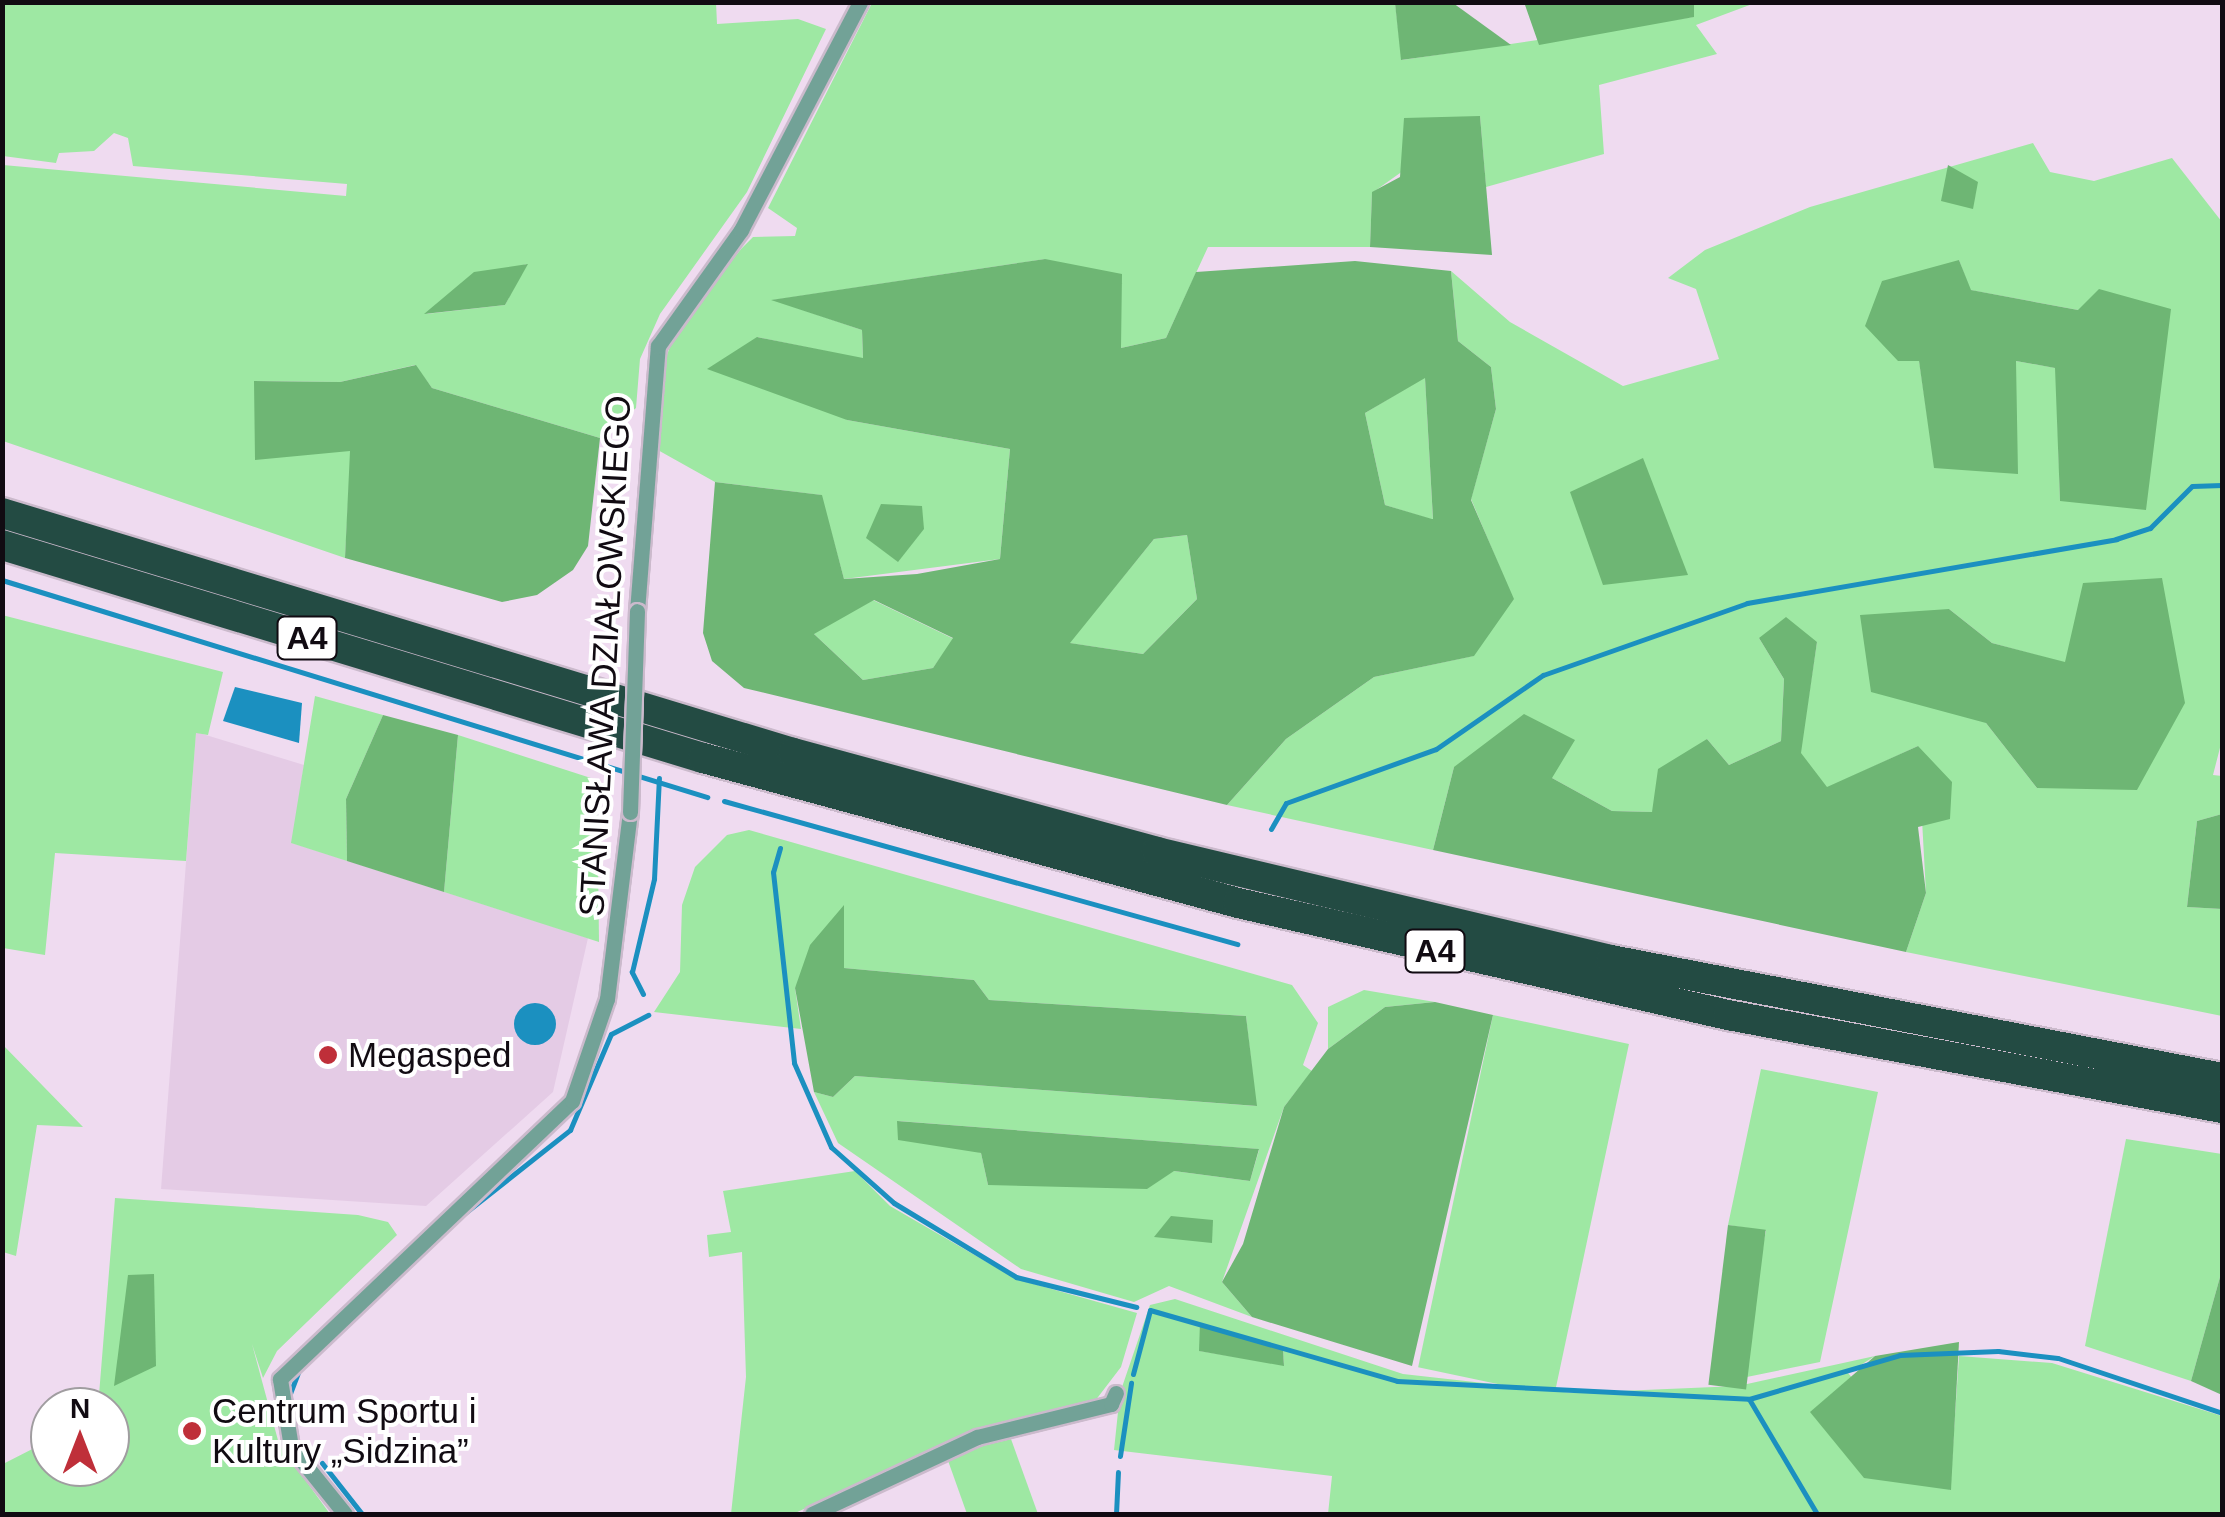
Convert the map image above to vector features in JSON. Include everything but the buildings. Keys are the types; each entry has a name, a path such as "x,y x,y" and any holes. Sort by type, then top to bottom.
{"highway":[{"name":"A4","path":"2,513 774,748 1157,852 1646,968 2222,1078"},
{"name":"A4","path":"2,545 704,758 1238,904 1728,1015 2222,1108"}],"street":[{"name":"STANISŁAWA DZIAŁOWSKIEGO","path":"345,1514 292,1448 280,1379 423,1233 543,1138 572,1101 618,942 630,812 637,611 658,346 741,230 860,2"},
{"path":"812,1514 978,1438 1111,1404 1116,1393"}],"shaded area":[{"path":"196,732 304,765 292,843 588,938 553,1092 426,1206 161,1189"}],"green space":[{"path":"716,2 717,24 798,19 826,29 747,192 660,314 640,359 636,408 600,438 432,388 415,365 340,382 254,381 351,451 345,558 3,441 3,165 346,196 347,184 133,166 128,138 114,133 94,151 59,153 56,163 3,156 2,3","holes":["526,264 505,305 426,314"]},
{"path":"872,3 1395,3 1402,60 1693,17 1694,3 1755,3 1696,25 1717,54 1599,85 1604,154 1486,187 1480,116 1372,193 1370,247 1208,247 1166,338 1121,348 1045,259 774,300 862,330 863,359 757,337 847,420 1010,449 1000,559 844,579 821,495 715,482 656,449 658,380 677,327 742,248 753,237 795,236 797,228 768,208"},
{"path":"1395,3 1453,3 1511,45 1401,60"},
{"path":"1514,3 1694,3 1694,17 1539,45 1525,5"},
{"path":"1480,116 1492,255 1370,247 1372,192 1400,177 1404,118"},
{"path":"2033,143 2050,172 2094,181 2172,158 2222,222 2222,740 2213,775 2222,776 2222,814 2197,821 2187,907 2222,909 2222,1016 1906,952 1926,893 1918,746 1827,788 1800,753 1817,642 1759,638 1784,679 1781,741 1729,765 1707,739 1652,812 1612,811 1552,778 1454,767 1433,850 1227,805 1286,739 1374,677 1473,656 1513,599 1471,499 1496,409 1491,367 1458,341 1451,271 1510,322 1623,386 1719,359 1696,289 1668,278 1705,250 1810,207","holes":["1959,260 1970,290 2078,310 2060,501 2056,368 2016,361 1935,468 1919,360","1949,609 1992,643 2065,663 2037,788 1986,723"]},
{"path":"1948,165 1978,182 1973,209 1941,201"},
{"path":"1045,259 1122,274 1121,348 1166,338 1196,272 1355,261 1451,271 1458,341 1491,367 1496,409 1471,500 1514,599 1474,656 1374,677 1286,739 1227,805 744,688 712,661 703,633 715,482 822,495 844,579 917,574 1000,559 1010,449 847,420 707,369 757,337 863,358 862,330 771,300","holes":["1425,378 1433,519 1385,505 1365,413","1187,535 1197,599 1143,654 1070,643 1154,539","874,600 953,638 933,668 863,680 814,634"]},
{"path":"1959,260 1971,290 2078,310 2099,289 2171,309 2146,510 2060,501 2055,368 2016,361 2018,474 1934,468 1919,361 1898,361 1865,326 1882,281"},
{"path":"528,264 505,305 424,314 474,272"},
{"path":"416,365 432,388 600,438 588,546 573,570 537,595 502,602 345,558 350,451 255,460 254,381 340,382"},
{"path":"1425,377 1433,520 1385,505 1365,413"},
{"path":"1643,458 1688,575 1603,585 1570,492"},
{"path":"881,504 922,506 924,529 898,562 866,538"},
{"path":"1187,535 1197,599 1143,654 1069,643 1154,539"},
{"path":"2162,578 2185,703 2137,790 2037,788 1986,723 1871,692 1860,615 1949,609 1992,643 2065,662 2083,583"},
{"path":"873,600 954,639 933,668 863,680 813,633"},
{"path":"2,615 223,672 208,735 196,733 186,861 55,853 45,955 3,948"},
{"path":"1786,617 1817,642 1801,753 1827,787 1918,746 1952,782 1950,819 1918,827 1926,893 1906,952 1433,850 1454,767 1524,714 1575,740 1552,778 1612,811 1652,812 1658,769 1707,739 1729,765 1781,741 1784,679 1759,638"},
{"path":"315,696 383,715 346,799 347,861 291,843"},
{"path":"383,715 458,735 444,892 347,861 346,799"},
{"path":"458,735 597,780 599,942 444,892"},
{"path":"2222,814 2222,909 2187,907 2197,821"},
{"path":"749,830 1292,985 1318,1023 1303,1065 1312,1071 1284,1107 1222,1282 1252,1317 1169,1286 1134,1302 1021,1269 838,1143 814,1092 833,1097 855,1076 1256,1106 1246,1016 989,1000 974,980 844,968 844,907 795,988 801,1029 654,1012 680,972 682,905 695,867 727,835","holes":["898,1121 1258,1149 1250,1181 1174,1171 988,1185 981,1153"]},
{"path":"844,905 844,968 974,980 989,1000 1246,1016 1257,1106 855,1076 833,1097 814,1092 795,988 810,945"},
{"path":"1364,990 1435,1002 1385,1007 1328,1049 1328,1007"},
{"path":"1435,1002 1493,1015 1412,1366 1252,1317 1222,1282 1243,1244 1284,1107 1328,1049 1385,1007"},
{"path":"1493,1015 1629,1044 1554,1396 1418,1367"},
{"path":"3,1045 83,1127 37,1125 16,1256 3,1252"},
{"path":"1761,1069 1878,1092 1820,1362 1732,1380 1766,1231 1728,1225"},
{"path":"897,1121 1259,1149 1250,1181 1174,1171 1147,1189 988,1185 981,1153 898,1140"},
{"path":"2126,1139 2222,1154 2222,1270 2191,1381 2085,1346"},
{"path":"855,1171 890,1206 1016,1279 1137,1313 1121,1367 1095,1401 949,1442 793,1514 731,1514 746,1377 742,1252 709,1257 707,1235 731,1232 723,1191"},
{"path":"115,1198 358,1215 388,1222 397,1235 277,1351 263,1378 252,1344 279,1444 330,1514 3,1514 3,1464 30,1450 30,1487 130,1487 130,1387 100,1387"},
{"path":"1171,1216 1213,1220 1212,1243 1154,1237"},
{"path":"1728,1225 1766,1230 1746,1389 1708,1385"},
{"path":"2222,1270 2222,1395 2191,1381"},
{"path":"154,1274 156,1366 114,1386 128,1275"},
{"path":"1175,1299 1403,1374 1573,1393 1738,1386 1875,1356 1848,1373 1950,1490 1959,1356 2052,1363 2222,1416 2222,1514 1328,1514 1332,1476 1114,1450 1120,1393 1150,1305","holes":["1200,1323 1283,1349 1284,1365 1200,1351"]},
{"path":"1200,1323 1283,1349 1284,1366 1199,1351"},
{"path":"1959,1342 1951,1490 1864,1478 1810,1412 1875,1356"},
{"path":"1011,1439 1038,1514 967,1514 946,1455"}],"water":[{"path":"235,687 302,703 299,743 223,721"},
{"path":"535,1003 550,1009 556,1024 550,1039 535,1045 520,1039 514,1024 520,1009"}],"waterway":[{"path":"1271,829 1286,803 1436,749 1543,675 1747,603 2116,539 2150,528 2192,486 2222,485"},
{"path":"2,580 707,797"},
{"path":"643,994 632,972 654,879 659,778"},
{"path":"724,801 1237,944"},
{"path":"780,848 773,872 794,1063 831,1147 894,1203 1016,1277 1136,1307"},
{"path":"461,1216 570,1130 611,1034 648,1015"},
{"path":"1133,1374 1150,1310 1397,1381 1749,1399 1900,1355 1998,1351 2058,1358 2222,1413"},
{"path":"289,1396 299,1370"},
{"path":"1120,1456 1131,1383"},
{"path":"1749,1399 1817,1514"},
{"path":"322,1463 362,1514"},
{"path":"1116,1514 1118,1472"}],"place":[{"name":"Megasped","path":"328,1055"},
{"name":"Centrum Sportu i Kultury „Sidzina”","path":"192,1431"}]}
